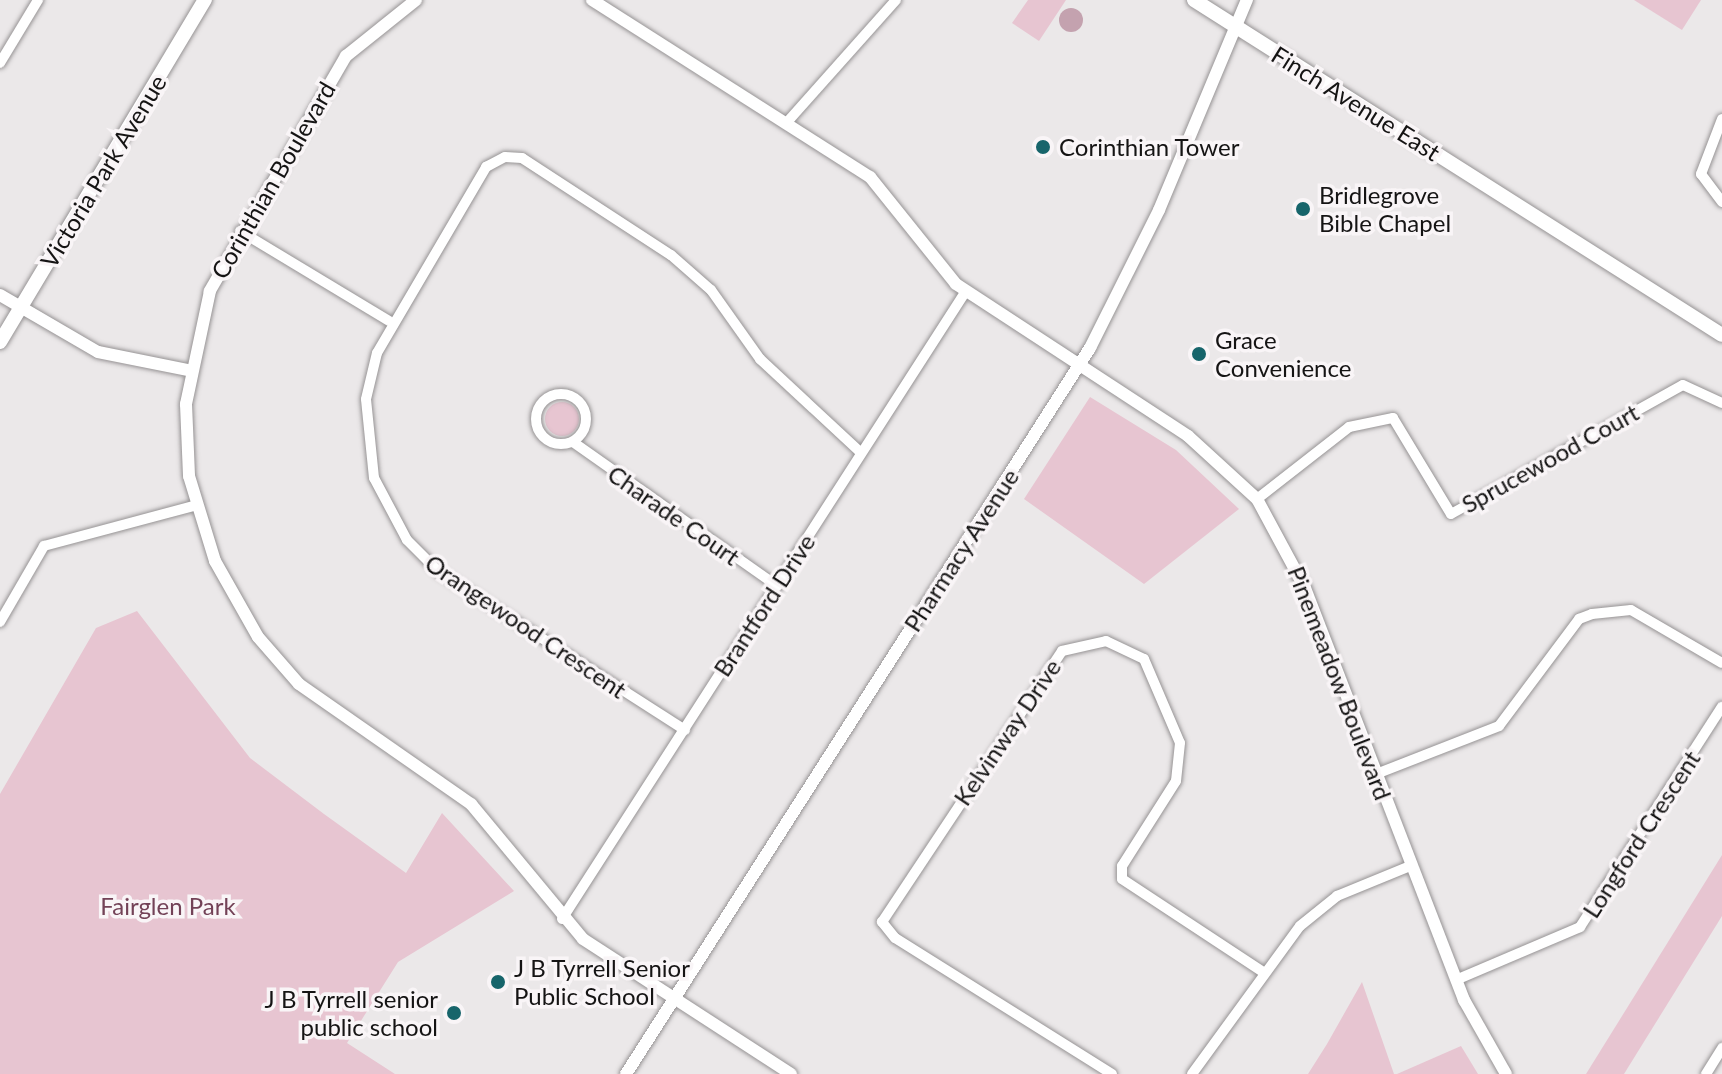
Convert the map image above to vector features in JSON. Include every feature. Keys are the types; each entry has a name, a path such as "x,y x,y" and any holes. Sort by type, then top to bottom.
{"main road":[{"name":"Victoria Park Avenue","path":"0,342 205,0"},
{"name":"Finch Avenue East","path":"1194,0 1722,335"}],"street":[{"path":"0,63 38,0"},
{"name":"Corinthian Boulevard","path":"416,0 346,56 240,231 210,291 188,370 189,476 197,505 227,587 272,654 345,723 471,804 562,919 674,999 791,1074"},
{"path":"592,0 789,120 882,188 966,291 1080,365"},
{"path":"789,120 896,0"},
{"name":"Pharmacy Avenue","path":"626,1074 1080,365 1159,210 1247,0"},
{"path":"1722,119 1701,174 1722,202"},
{"name":"Orangewood Crescent","path":"685,730 440,573 407,540 379,490 366,437 366,399 389,321 486,167 522,158 701,279 760,359 861,453"},
{"path":"240,231 389,321"},
{"name":"Brantford Drive","path":"562,919 966,291"},
{"path":"0,295 98,352 188,370"},
{"name":"Pinemeadow Boulevard","path":"1080,365 1206,449 1257,499 1301,578 1456,980 1506,1074"},
{"name":"Sprucewood Court","path":"1257,499 1349,427 1393,418 1451,514 1683,385 1722,403"},
{"name":"Charade Court","path":"573,442 587,423 584,407 564,394 548,398 537,428 556,444 573,442 777,586"},
{"path":"0,622 44,546 197,505"},
{"path":"1376,774 1499,726 1579,619 1592,614 1631,610 1722,663"},
{"name":"Kelvinway Drive","path":"1112,1074 895,938 882,922 1062,651 1106,641 1144,659 1180,743 1176,781 1122,866 1122,879 1263,972"},
{"name":"Longford Crescent","path":"1456,980 1580,927 1722,707"},
{"path":"1192,1074 1263,972 1300,926 1337,896 1410,866"},
{"path":"1706,1074 1722,1048"}],"green space":[{"path":"1028,0 1066,0 1039,41 1012,23"},
{"path":"1634,0 1701,0 1682,30"},
{"path":"1090,397 1176,450 1239,509 1144,584 1024,499"},
{"path":"562,402 574,407 579,419 574,431 562,436 550,431 545,419 550,407"},
{"name":"Fairglen Park","path":"137,611 250,758 324,814 406,873 442,813 514,891 398,962 347,1043 395,1074 0,1074 0,794 96,628"},
{"path":"1722,855 1722,916 1624,1074 1586,1074"},
{"path":"1362,982 1394,1074 1308,1074 1327,1044"},
{"path":"1461,1046 1478,1074 1397,1074"}],"shaded area":[{"path":"1071,8 1082,15 1083,20 1076,31 1071,32 1060,25 1059,20 1066,9"}],"place":[{"name":"Corinthian Tower","path":"1043,147"},
{"name":"Bridlegrove Bible Chapel","path":"1303,209"},
{"name":"Grace Convenience","path":"1199,354"},
{"name":"J B Tyrrell Senior Public School","path":"498,982"},
{"name":"J B Tyrrell senior public school","path":"454,1013"}]}
